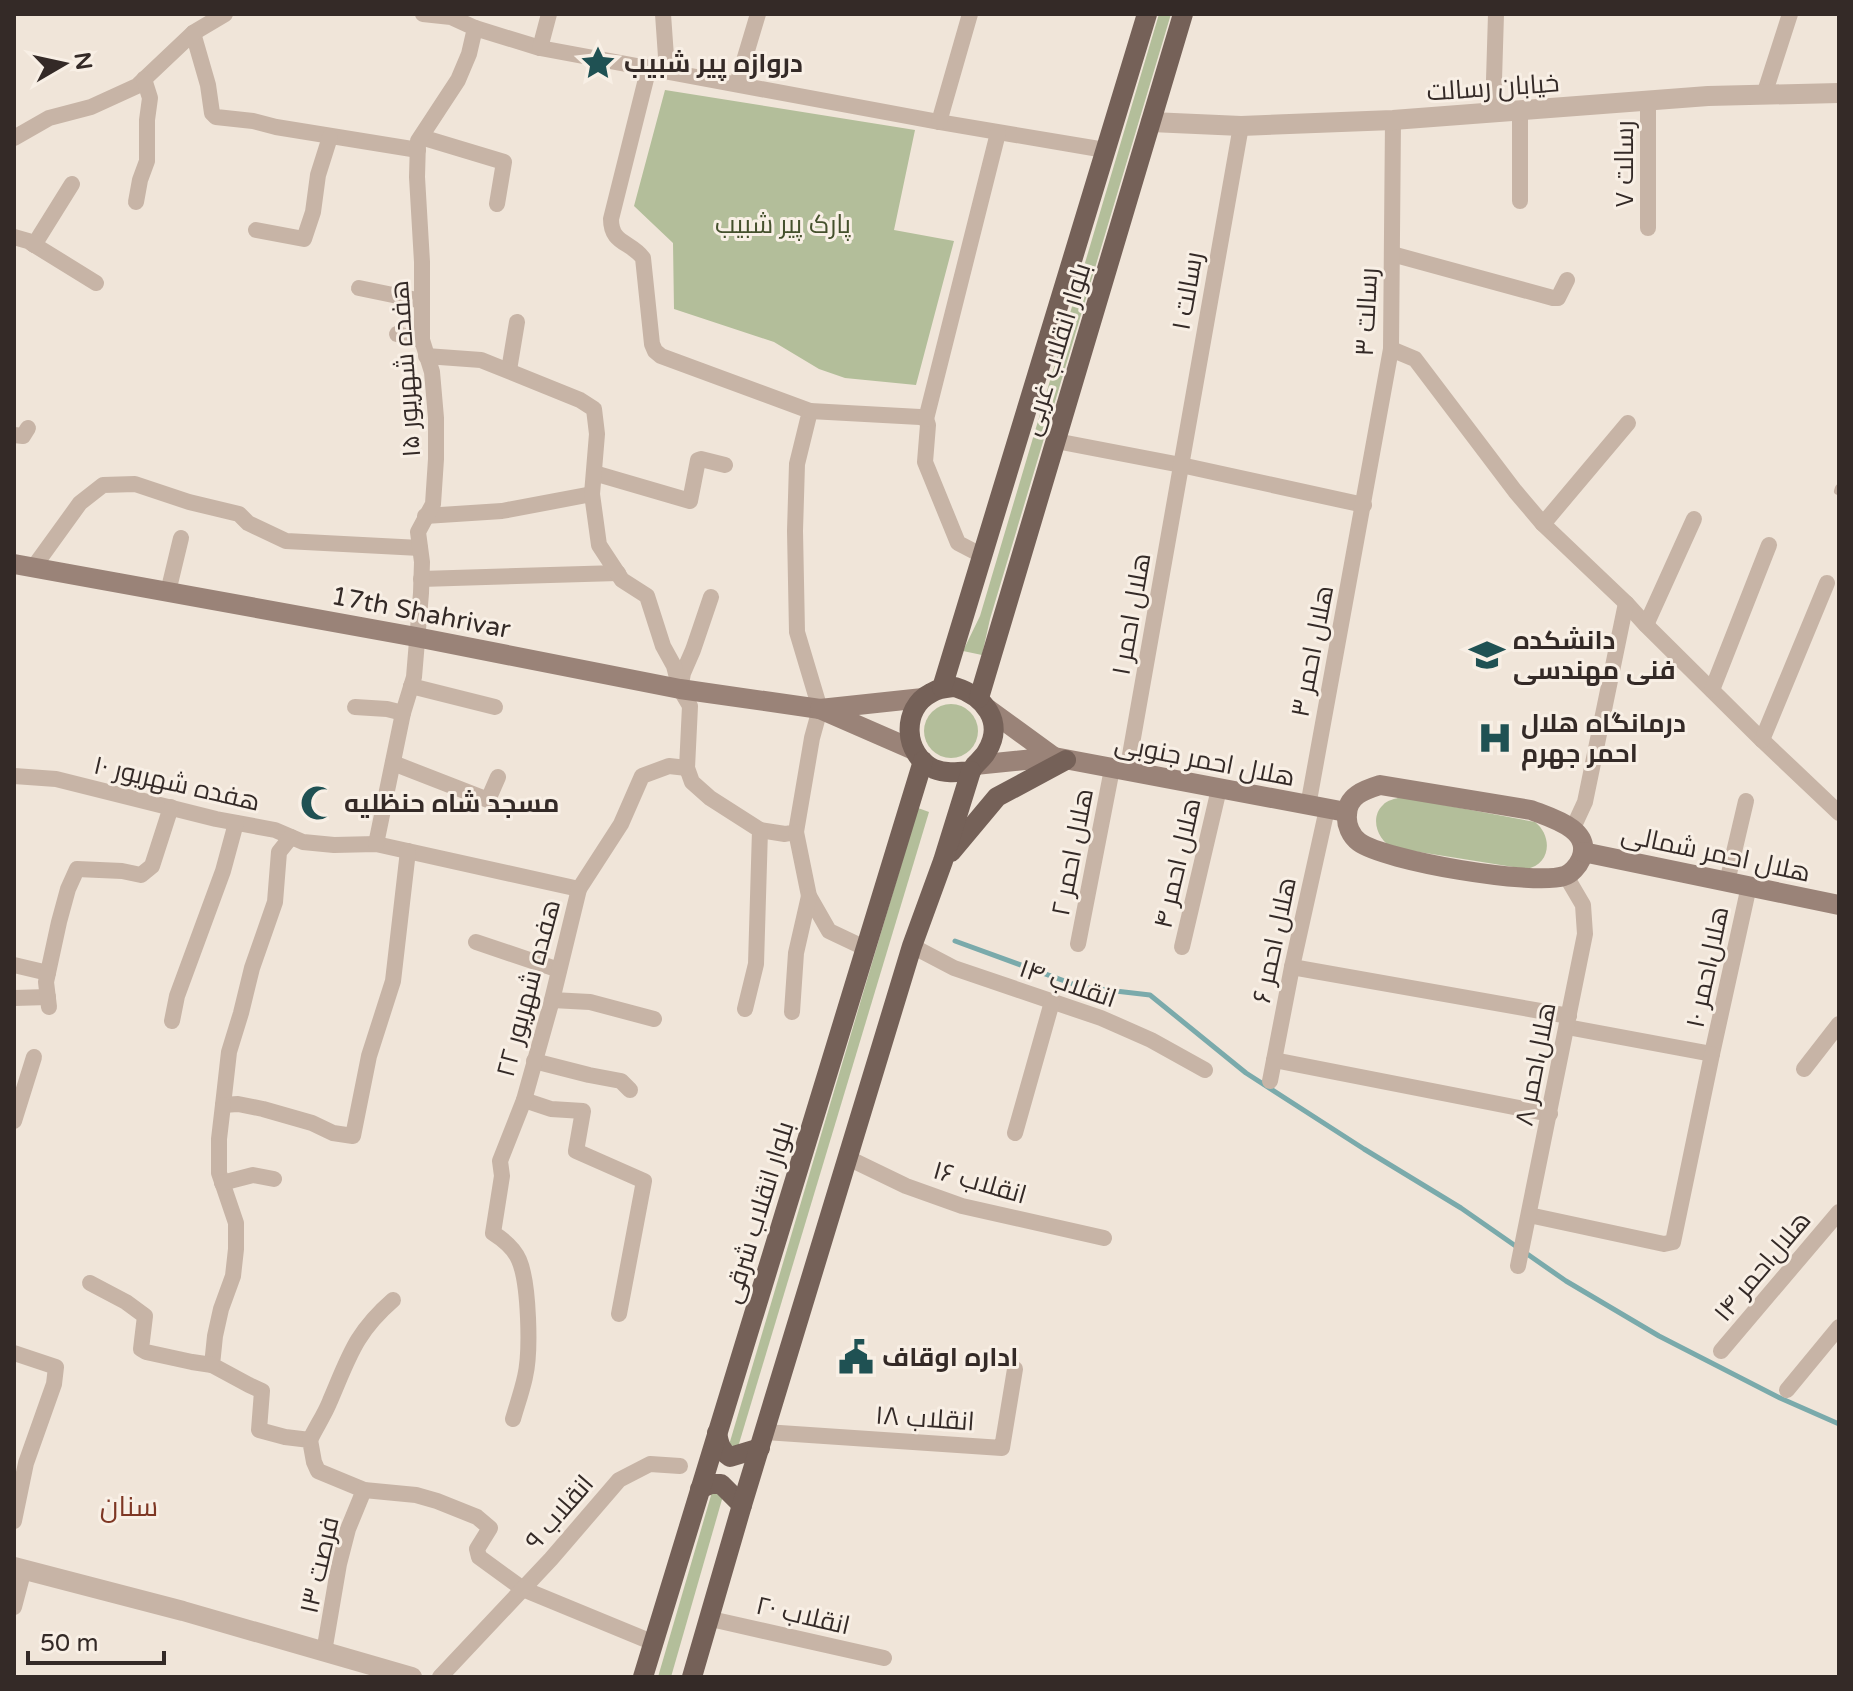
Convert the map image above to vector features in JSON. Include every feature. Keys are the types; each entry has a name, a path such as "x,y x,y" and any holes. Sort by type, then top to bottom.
{"main road":[{"name":"بلوار انقلاب غربی","path":"942,688 1147,14"},
{"name":"بلوار انقلاب غربی","path":"983,704 1056,441 1183,14"},
{"name":"17th Shahrivar","path":"24,566 416,637 680,689 820,709"},
{"path":"692,1677 912,946 973,768 988,751 991,742 992,720 983,704 968,691 955,687 942,688 923,698 909,724 909,734 918,756"},
{"path":"820,709 923,698"},
{"name":"هلال احمر جنوبی","path":"983,704 1060,758"},
{"path":"820,709 918,756 934,769 948,772 973,768"},
{"name":"بلوار انقلاب شرقی","path":"643,1677 867,949 918,756"},
{"path":"943,861 997,797 1060,758"},
{"name":"هلال احمر جنوبی","path":"973,768 1060,758 1327,809"},
{"path":"1380,785 1531,810 1573,828 1581,837 1583,852 1579,864 1566,876 1510,878 1382,853 1357,841 1327,809 1380,785"},
{"name":"هلال احمر شمالی","path":"1583,852 1839,905"},
{"path":"717,1433 720,1446 730,1457 762,1440"},
{"path":"700,1489 721,1484 742,1505"}],"street":[{"path":"14,138 49,118 91,107 137,86 193,33 225,14"},
{"path":"423,14 460,20 540,48 1105,150"},
{"path":"540,48 549,14"},
{"path":"663,14 667,71"},
{"path":"737,84 758,14"},
{"path":"939,122 970,14"},
{"path":"1493,113 1496,14"},
{"path":"1764,95 1790,14"},
{"path":"419,144 458,80 469,54 460,20"},
{"path":"193,33 208,85 213,116 330,137 419,144 504,162 497,204"},
{"path":"649,67 611,219 611,230 615,237 643,258 655,351 661,356 810,411 926,419"},
{"path":"136,202 147,161 150,98 144,79"},
{"name":"خیابان رسالت","path":"1151,122 1241,126 1393,120 1648,101 1839,93"},
{"name":"رسالت ۷","path":"1648,101 1648,228"},
{"path":"1520,111 1520,201"},
{"name":"رسالت ۳","path":"1364,505 1391,349 1393,120"},
{"name":"رسالت ۱","path":"1181,465 1241,126"},
{"path":"983,556 958,543 925,462 926,419 998,133"},
{"path":"256,230 304,239 330,137"},
{"name":"هفده شهریور ۱۵","path":"376,844 403,713 414,677 421,579 418,532 433,504 436,459 432,372 424,348 419,144"},
{"path":"34,245 72,184"},
{"path":"14,237 28,241 96,283"},
{"path":"1392,254 1553,298 1561,295 1567,280"},
{"path":"359,288 422,301"},
{"path":"509,370 517,322"},
{"path":"397,334 424,348 481,360 509,370 594,409 597,434 592,494 599,545 622,580 647,596 663,646 690,706 687,768 692,782 710,798 760,830 785,834 796,832"},
{"path":"1391,349 1415,359 1543,524 1839,813"},
{"path":"810,411 797,464 797,632 820,709 796,832 809,896 829,931 867,949"},
{"path":"1543,524 1628,423"},
{"path":"1056,441 1364,505"},
{"path":"594,473 690,501 698,460 725,465"},
{"name":"هلال احمر ۱","path":"1120,771 1181,465"},
{"path":"24,566 80,503 103,485 135,484 239,514 248,523 286,541 420,548"},
{"path":"425,516 502,511 592,494"},
{"name":"هلال احمر ۳","path":"1327,809 1364,505"},
{"path":"1646,625 1694,519"},
{"path":"168,592 181,538"},
{"path":"1712,690 1769,545"},
{"path":"421,579 618,573"},
{"path":"1762,740 1827,583"},
{"path":"680,689 711,597"},
{"path":"1573,828 1585,802 1626,603"},
{"path":"411,686 495,707"},
{"path":"355,707 403,713"},
{"path":"393,763 488,800 498,777"},
{"name":"هفده شهریور ۲۲","path":"513,1419 526,1373 528,1321 526,1282 518,1258 505,1241 493,1233 502,1176 500,1161 524,1100 579,889 621,824 642,776 669,766 687,768"},
{"name":"هلال احمر ۲","path":"1078,944 1120,771"},
{"name":"هفده شهریور ۱۰","path":"14,776 56,779 275,830 303,842 376,844"},
{"name":"هلال احمر ۴","path":"1182,947 1219,789"},
{"path":"1727,882 1746,801"},
{"path":"14,998 49,1002 46,982 68,889 77,869 141,875 152,866 171,807"},
{"name":"هلال احمر ۶","path":"1270,1081 1327,809"},
{"path":"172,1021 177,996 223,871 236,823"},
{"path":"745,1009 756,964 760,830"},
{"path":"212,1365 215,1336 233,1276 236,1249 236,1223 219,1173 219,1139 229,1052 252,968 275,902 279,852 291,837"},
{"name":"هفده شهریور ۲۲","path":"376,844 579,889"},
{"path":"223,1105 238,1104 263,1109 312,1123 333,1133 353,1136 369,1056 393,981 408,851"},
{"name":"هلال‌احمر ۸","path":"1518,1266 1585,934 1583,905 1566,876"},
{"name":"هلال‌احمر ۱۰","path":"1292,967 1568,1021 1712,1054 1749,886"},
{"path":"792,1012 796,953 809,896"},
{"path":"476,942 559,970"},
{"name":"انقلاب ۱۴","path":"912,946 954,968 1101,1018 1151,1040 1205,1070"},
{"path":"14,965 48,973"},
{"path":"552,1000 590,1002 654,1019"},
{"path":"1015,1133 1052,1002"},
{"path":"1804,1069 1839,1024"},
{"path":"1529,1215 1664,1244 1673,1242 1712,1054"},
{"path":"14,1121 34,1057"},
{"path":"1274,1060 1550,1114"},
{"path":"534,1061 621,1081 630,1090"},
{"name":"هفده شهریور ۲۲","path":"524,1100 551,1109 583,1111 576,1151 644,1181 619,1314"},
{"name":"انقلاب ۱۶","path":"848,1158 906,1186 962,1206 1104,1238"},
{"path":"222,1183 253,1175 274,1179"},
{"name":"هلال‌احمر ۱۴","path":"1721,1351 1839,1212"},
{"path":"90,1283 145,1316 141,1349 212,1365 262,1391 259,1430 310,1440"},
{"path":"393,1300 363,1330 310,1440 318,1471 364,1490 416,1495 477,1517 490,1528 477,1549 479,1557 523,1589 654,1643"},
{"path":"1787,1390 1839,1327"},
{"path":"14,1353 56,1367 54,1384 26,1463 14,1521"},
{"name":"انقلاب ۱۸","path":"762,1440 1002,1448 1015,1369"},
{"name":"انقلاب ۹","path":"440,1677 619,1480 650,1464 680,1466"},
{"name":"فرصت ۱۳","path":"324,1652 339,1564 348,1529 364,1490"},
{"path":"14,1607 19,1568 412,1677"},
{"name":"انقلاب ۲۰","path":"711,1619 884,1658"}],"green space":[{"path":"1159,14 1171,14 990,619 982,655 963,651 980,616"},
{"name":"پارک پیر شبیب","path":"665,90 915,130 894,230 954,241 916,385 845,378 819,369 774,342 674,309 673,243 634,206"},
{"path":"951,704 962,706 970,712 976,720 976,742 970,750 962,756 951,758 940,756 932,750 926,742 924,731 926,720 932,712 940,706"},
{"path":"1401,797 1535,822 1545,835 1545,856 1526,869 1394,848 1384,841 1376,823 1379,810 1385,803"},
{"path":"918,808 929,812 738,1447 729,1445"},
{"path":"712,1492 723,1496 671,1677 658,1677"}],"waterway":[{"path":"955,941 1081,987 1150,995 1246,1073 1461,1208 1566,1281 1659,1336 1780,1398 1839,1424"}],"place":[{"name":"دروازه پیر شبیب","path":"598,63"},
{"name":"دانشکده فنی مهندسی","path":"1487,655"},
{"name":"درمانگاه هلال احمر جهرم","path":"1495,738"},
{"name":"مسجد شاه حنظلیه","path":"318,803"},
{"name":"اداره اوقاف","path":"856,1357"}],"district":[{"name":"سنان","path":"129,1506"}]}
